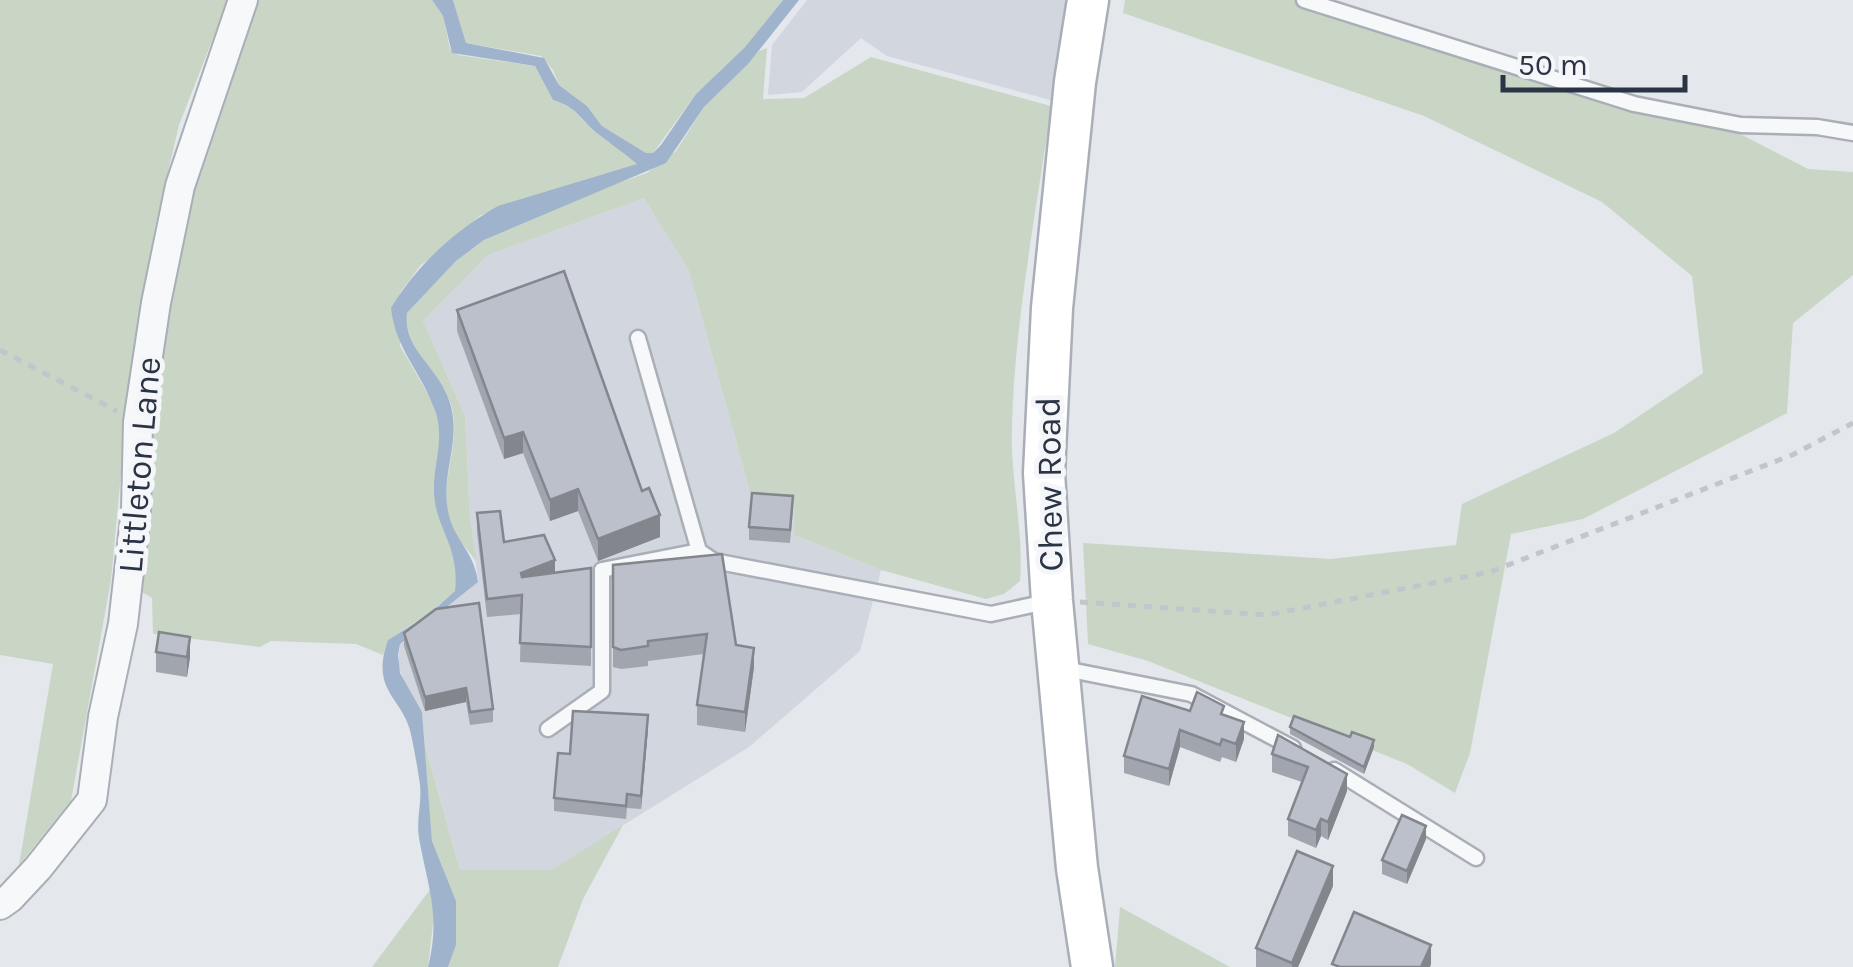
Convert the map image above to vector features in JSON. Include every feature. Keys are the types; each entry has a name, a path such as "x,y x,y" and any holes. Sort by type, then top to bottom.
{"main road":[{"name":"Chew Road","path":"1088,0 1071,115 1052,308 1044,472 1052,600 1078,868 1092,967"}],"street":[{"name":"Littleton Lane","path":"0,904 38,868 92,800 103,716 123,624 136,510 138,422 156,303 180,186 243,0"}],"lane":[{"path":"1304,0 1634,104 1741,125 1817,127 1853,134"},
{"path":"638,338 700,551 714,561 991,614 1052,600"},
{"path":"548,729 602,691 602,570 700,551"},
{"path":"1060,668 1191,694 1308,756"},
{"path":"1326,765 1476,858"}],"path":[{"path":"0,350 138,422"},
{"path":"1052,600 1267,614 1490,572 1792,455 1853,423"}],"shaded area":[{"path":"807,0 1072,0 1054,101 887,56 861,38 802,92 768,95 772,45"},
{"path":"644,198 689,271 752,499 796,505 794,535 881,570 860,651 749,747 551,870 460,870 424,740 422,712 398,665 400,644 478,581 465,416 423,321 488,255"}],"green space":[{"path":"0,0 228,0 179,125 155,227 128,399 111,580 71,801 19,865 53,664 0,655"},
{"path":"254,0 432,0 443,16 450,49 458,55 535,66 553,100 574,111 638,164 481,215 420,266 400,293 400,346 432,401 440,428 437,511 454,552 457,571 455,591 388,640 383,655 356,644 271,641 260,647 153,634 152,598 142,592 153,410 168,302 195,187"},
{"path":"453,0 783,0 745,47 696,94 653,153 646,153 602,126 587,106 559,85 541,56 466,43"},
{"path":"1125,0 1303,0 1711,119 1808,169 1853,172 1853,275 1793,323 1787,413 1583,519 1511,534 1470,753 1455,793 1407,764 1148,661 1088,644 1083,543 1331,559 1456,545 1462,504 1614,433 1703,373 1692,276 1602,202 1424,116 1123,13"},
{"path":"767,48 763,99 804,98 871,57 1051,106 1014,388 1012,446 1020,581 1004,594 986,599 881,570 794,535 795,505 752,499 689,271 644,198 488,255 423,321 465,416 476,561 453,530 446,500 454,438 452,408 441,383 411,339 407,313 456,261 484,240 647,173 676,151 704,107 759,51"},
{"path":"424,741 460,870 551,870 623,825 583,899 558,967 448,967 456,945 456,901 432,841"},
{"path":"432,887 434,915 428,967 372,967"},
{"path":"1120,907 1230,967 1115,967"}],"water":[{"path":"432,0 453,0 466,43 544,58 559,85 587,106 602,126 646,153 653,153 696,94 745,47 783,0 799,0 748,64 704,107 666,163 484,240 456,261 407,313 410,336 442,384 452,410 448,511 478,582 400,644 398,655 400,673 422,712 432,841 456,901 456,945 448,967 428,967 433,917 418,831 418,774 408,725 385,684 383,658 388,640 428,615 455,591 456,575 434,493 437,419 429,395 403,348 391,308 438,250 498,206 637,164 574,110 553,100 535,66 452,53 443,16"}],"building":[{"path":"564,271 642,491 649,488 660,515 598,539 578,489 550,500 523,432 504,438 457,310"},
{"path":"752,493 793,496 790,530 749,527"},
{"path":"500,511 504,542 544,535 555,560 521,573 522,577 591,568 591,647 520,643 522,595 487,599 477,513"},
{"path":"722,554 736,645 754,648 745,712 697,705 707,634 648,641 648,646 621,650 613,647 613,565"},
{"path":"479,603 493,709 470,712 466,688 425,697 404,633 436,609"},
{"path":"159,632 190,637 187,657 156,652"},
{"path":"1197,692 1224,706 1221,714 1244,722 1236,744 1222,739 1220,745 1180,730 1169,769 1124,756 1142,696 1190,711"},
{"path":"573,711 648,715 641,796 627,794 626,806 554,798 558,753 570,754"},
{"path":"1294,716 1350,737 1352,732 1374,740 1364,767 1290,727"},
{"path":"1278,735 1347,774 1328,822 1321,819 1316,830 1288,819 1308,767 1272,754"},
{"path":"1402,815 1426,826 1407,871 1382,860"},
{"path":"1297,851 1333,866 1292,963 1256,948"},
{"path":"1354,912 1431,945 1421,967 1332,964"}]}
